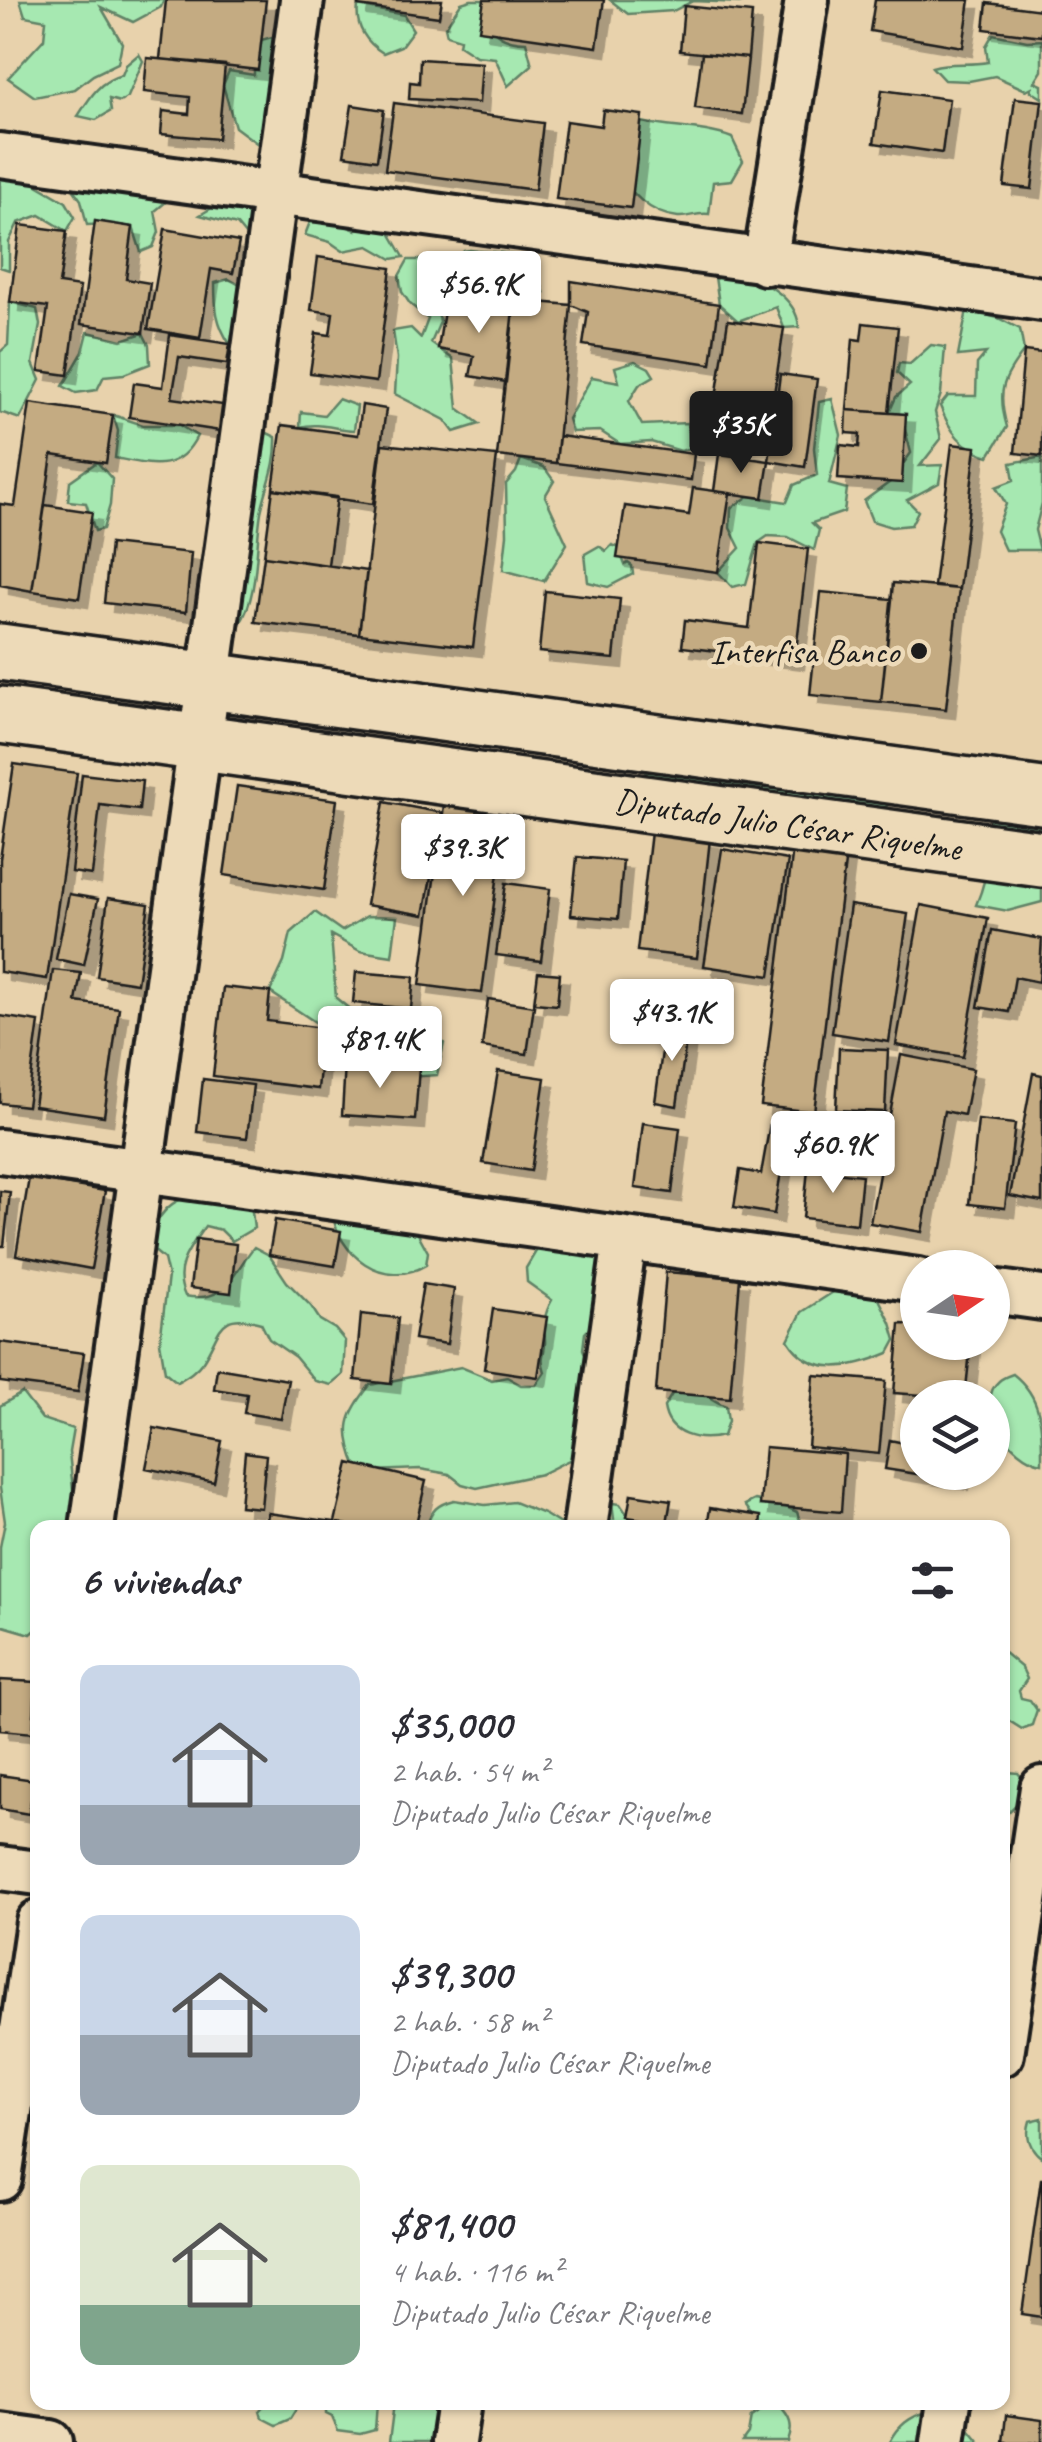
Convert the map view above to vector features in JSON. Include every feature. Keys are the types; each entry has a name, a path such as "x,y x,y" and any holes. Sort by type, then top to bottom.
{"street":[{"path":"93,1520 302,0"},
{"path":"765,262 807,0"},
{"path":"0,155 1042,299"},
{"name":"Diputado Julio César Riquelme","path":"0,652 1042,796"},
{"name":"Diputado Julio César Riquelme","path":"0,715 1042,859"},
{"path":"0,1151 900,1277"},
{"path":"586,1520 625,1239"},
{"path":"1010,1294 1042,1298"},
{"path":"1018,2014 1042,1788"},
{"path":"0,1868 30,1872"},
{"path":"0,2178 30,1976"},
{"path":"453,2442 458,2410"},
{"path":"943,2442 948,2410"},
{"path":"0,2435 51,2442"}],"green space":[{"path":"20,0 164,0 161,7 133,22 101,7 122,43 118,63 75,89 35,97 8,78 44,39 46,20 25,16"},
{"path":"487,0 481,19 496,33 512,41 526,42 532,65 508,86 495,58 476,56 459,45 460,39 447,35 445,27 461,3"},
{"path":"610,0 743,0 693,1 673,11 628,14"},
{"path":"358,6 404,15 413,30 401,46 383,53 363,34"},
{"path":"993,34 1042,40 1042,71 1035,82 1042,85 1042,98 1031,91 1032,87 1026,90 995,76 944,80 932,67 988,62 986,46"},
{"path":"272,37 295,48 280,123 258,144 235,127 223,85 229,71 254,75 254,42"},
{"path":"139,54 143,61 128,97 120,102 109,99 111,111 96,120 78,116 96,91 122,75 126,65"},
{"path":"642,122 732,138 743,161 732,180 713,182 709,214 678,217 649,207 615,170 626,131"},
{"path":"18,174 66,202 75,217 67,231 40,215 18,223 9,242 9,270 0,267 0,179"},
{"path":"66,179 172,197 155,211 159,232 153,247 141,252 133,227 87,225 81,200"},
{"path":"215,206 248,207 271,224 246,236 237,225 200,215"},
{"path":"371,216 389,231 404,257 392,259 369,246 343,251 330,242 305,235 310,222 336,222 356,230"},
{"path":"464,251 525,260 544,292 522,293 502,273 487,279 481,303 446,298 434,288 440,322 431,343 453,359 458,408 480,424 454,432 445,420 395,394 397,358 393,331 411,328 421,338 428,319 402,292 399,276 408,260 428,260 451,269"},
{"path":"731,273 774,289 791,306 799,327 784,328 776,307 738,321 719,304 715,277"},
{"path":"229,279 252,292 246,339 230,344 219,322 215,292 215,283"},
{"path":"10,302 37,309 40,325 33,363 40,380 20,419 0,412 0,352 8,345"},
{"path":"967,310 1020,329 1024,351 1004,386 1002,404 1007,427 989,456 958,438 940,406 948,396 976,396 977,364 986,353 958,356"},
{"path":"88,332 122,340 143,333 149,345 150,364 124,374 104,376 97,390 76,393 63,386 83,352"},
{"path":"931,345 945,347 941,394 935,412 941,439 920,466 942,465 939,483 907,500 918,511 911,525 891,527 872,521 864,501 890,482 911,453 905,429 889,413 896,397 910,385 897,373 899,363 910,364"},
{"path":"635,361 649,368 654,376 639,385 629,401 642,425 687,423 692,447 681,451 651,442 620,444 600,431 572,432 568,419 592,377 619,382 615,367"},
{"path":"338,399 357,406 354,430 320,425 300,427 301,412 324,415"},
{"path":"832,399 841,435 829,484 847,489 844,512 812,523 819,530 814,550 788,537 768,536 758,543 746,584 732,587 718,572 740,548 730,528 731,508 749,496 787,502 794,485 817,475 814,448 819,402"},
{"path":"113,415 143,425 179,425 197,436 172,462 152,464 115,458 118,431"},
{"path":"261,430 276,437 275,457 261,512 250,600 239,625 218,612"},
{"path":"1042,457 1042,503 1035,530 1040,550 1005,550 996,531 1006,504 996,487 1014,480 1011,463"},
{"path":"521,459 544,467 554,481 545,496 567,544 544,581 503,570 506,484"},
{"path":"97,462 112,479 103,529 95,531 86,503 68,501 70,481"},
{"path":"612,545 618,547 625,565 632,566 633,574 608,587 588,582 585,554 599,546 606,551"},
{"path":"633,755 890,791 883,822 652,781"},
{"path":"1042,776 1042,902 1008,911 976,905 989,852 988,796"},
{"path":"315,912 342,931 367,916 397,917 392,956 360,951 331,935 336,998 386,1030 444,1043 437,1075 406,1077 378,1060 348,1051 324,1028 270,992 284,962 291,933"},
{"path":"208,1192 239,1201 252,1211 254,1228 232,1241 221,1230 205,1226 181,1268 185,1296 220,1291 254,1247 269,1255 320,1320 345,1341 343,1375 331,1385 315,1381 295,1357 269,1339 261,1323 236,1319 223,1326 203,1361 184,1378 177,1382 165,1372 160,1342 168,1276 164,1259 152,1249 149,1233 173,1204"},
{"path":"332,1210 412,1223 428,1252 426,1265 394,1273 365,1264 343,1241"},
{"path":"548,1231 604,1244 596,1321 585,1333 583,1349 589,1364 577,1412 578,1445 571,1459 541,1474 477,1488 462,1484 449,1474 357,1467 349,1443 348,1423 370,1385 461,1367 492,1380 507,1377 521,1385 536,1385 545,1372 545,1320 552,1300 527,1282 526,1268"},
{"path":"841,1287 875,1291 896,1340 889,1353 861,1363 821,1365 797,1352 788,1340 802,1312"},
{"path":"1013,1374 1035,1402 1042,1436 1042,1463 1010,1444 1010,1380 1001,1380"},
{"path":"687,1389 726,1406 728,1421 723,1436 694,1437 671,1425 664,1407 672,1394"},
{"path":"22,1393 42,1419 73,1429 69,1452 76,1520 30,1520 30,1634 0,1625 0,1547 5,1522 0,1488 0,1406"},
{"path":"454,1500 485,1505 514,1502 554,1520 429,1520 443,1504"},
{"path":"755,1500 782,1505 797,1512 800,1520 756,1520 745,1505"},
{"path":"612,1503 620,1504 631,1520 610,1520 614,1519"},
{"path":"1010,1658 1027,1679 1019,1691 1021,1698 1030,1700 1037,1710 1032,1725 1022,1729 1010,1721"},
{"path":"1010,1772 1023,1779 1020,1800 1010,1811"},
{"path":"1042,2118 1042,2158 1034,2151 1028,2132 1030,2121"},
{"path":"296,2410 290,2419 276,2425 262,2418 260,2411"},
{"path":"326,2410 376,2410 375,2430 360,2434 338,2431 332,2417"},
{"path":"393,2410 437,2410 441,2419 434,2442 389,2442"},
{"path":"761,2410 782,2410 790,2422 788,2442 742,2442 751,2417"},
{"path":"927,2412 966,2425 980,2442 890,2442 905,2422"}],"building":[{"path":"166,0 266,0 258,70 160,59"},
{"path":"359,0 442,0 439,17 358,6"},
{"path":"484,0 604,0 597,47 479,30"},
{"path":"875,0 970,0 963,47 870,31"},
{"path":"987,3 1042,10 1042,36 984,29"},
{"path":"684,6 752,13 748,58 680,51"},
{"path":"702,53 748,58 742,114 695,108"},
{"path":"147,58 225,65 218,139 161,134 163,111 189,114 190,97 144,92"},
{"path":"420,59 482,63 479,103 409,99 410,82 419,83"},
{"path":"882,90 949,99 942,153 874,143"},
{"path":"1015,98 1042,101 1032,189 1004,186"},
{"path":"394,103 543,123 535,190 385,170"},
{"path":"352,105 384,110 377,160 344,155"},
{"path":"603,110 642,115 631,208 556,199 566,121 601,126"},
{"path":"95,221 133,227 126,279 150,283 143,333 81,324"},
{"path":"20,225 67,231 59,284 80,287 68,375 39,371 48,307 10,302"},
{"path":"165,229 239,242 233,273 211,269 200,338 148,329"},
{"path":"318,257 391,268 376,382 310,373 316,333 330,335 333,313 311,310"},
{"path":"571,281 719,304 711,364 583,345 588,312 571,305"},
{"path":"446,298 514,309 506,382 470,376 474,356 438,349"},
{"path":"514,300 571,305 556,463 497,456"},
{"path":"728,320 784,328 770,420 714,411"},
{"path":"863,323 898,327 889,413 847,410 853,339 861,340"},
{"path":"170,335 230,344 227,364 179,357 172,398 223,405 220,431 129,417 134,383 163,387"},
{"path":"1024,351 1042,353 1042,456 1015,453"},
{"path":"780,374 817,379 805,467 769,461"},
{"path":"30,403 113,415 106,463 52,455 32,591 0,585 0,504 15,506"},
{"path":"362,405 386,409 373,504 273,489 282,425 358,435"},
{"path":"847,410 906,414 902,483 838,479 840,445 859,447 860,434 846,433"},
{"path":"559,436 694,454 691,480 556,463"},
{"path":"382,444 497,456 473,647 359,634"},
{"path":"952,444 976,447 959,589 934,586"},
{"path":"719,454 769,461 763,498 714,491"},
{"path":"693,488 730,493 718,572 617,558 625,506 689,515"},
{"path":"273,489 337,497 328,565 264,556"},
{"path":"45,505 92,512 79,598 32,591"},
{"path":"759,543 808,549 795,660 682,647 685,620 749,628"},
{"path":"110,544 191,553 186,612 104,603"},
{"path":"264,556 367,571 359,634 255,622"},
{"name":"Interfisa Banco","path":"893,583 959,589 946,709 881,702"},
{"path":"545,591 620,599 614,659 539,652"},
{"path":"821,592 892,599 881,702 810,695"},
{"path":"14,764 77,773 47,979 0,972 0,859"},
{"path":"82,774 142,781 139,810 100,805 92,875 71,872"},
{"path":"237,786 337,800 324,890 224,875"},
{"path":"384,802 443,813 424,915 366,905"},
{"path":"444,805 506,813 482,993 420,985"},
{"path":"651,832 710,839 697,958 637,951"},
{"path":"793,848 846,854 814,1112 761,1106"},
{"path":"722,849 788,860 770,976 704,966"},
{"path":"577,857 623,861 618,919 571,915"},
{"path":"506,883 550,889 541,961 496,955"},
{"path":"69,894 98,899 84,965 56,959"},
{"path":"108,898 149,904 137,983 97,977"},
{"path":"850,905 908,914 889,1042 832,1033"},
{"path":"921,905 988,918 963,1057 896,1045"},
{"path":"992,930 1042,939 1039,982 1015,977 1009,1012 978,1007"},
{"path":"53,970 81,973 76,1002 119,1008 104,1116 34,1106"},
{"path":"356,972 414,977 411,1009 353,1003"},
{"path":"538,972 560,974 557,1005 534,1003"},
{"path":"223,987 270,992 267,1021 324,1028 318,1089 213,1076"},
{"path":"488,999 534,1006 527,1054 482,1047"},
{"path":"0,1016 39,1022 27,1106 0,1103"},
{"path":"666,1023 688,1027 677,1106 655,1102"},
{"path":"839,1048 888,1050 885,1112 836,1110"},
{"path":"901,1055 973,1069 964,1115 944,1111 922,1232 870,1223"},
{"path":"345,1063 419,1068 415,1120 342,1115"},
{"path":"498,1071 545,1078 531,1171 483,1163"},
{"path":"1033,1073 1042,1075 1042,1202 1010,1196"},
{"path":"203,1079 253,1085 247,1138 197,1132"},
{"path":"771,1118 812,1125 809,1146 786,1142 774,1214 734,1207 740,1170 761,1174"},
{"path":"978,1120 1015,1124 1005,1208 969,1204"},
{"path":"643,1123 680,1128 672,1193 635,1188"},
{"path":"808,1169 862,1175 857,1224 803,1218"},
{"path":"29,1178 105,1191 91,1269 16,1255"},
{"path":"0,1191 10,1192 4,1246 0,1246"},
{"path":"275,1220 341,1231 335,1266 269,1255"},
{"path":"196,1239 236,1244 231,1293 190,1288"},
{"path":"666,1272 740,1278 730,1398 656,1392"},
{"path":"423,1284 454,1289 447,1344 414,1339"},
{"path":"493,1309 547,1317 538,1377 484,1369"},
{"path":"361,1314 398,1318 391,1384 355,1380"},
{"path":"900,1324 900,1360 969,1360 967,1380 900,1380 900,1393 894,1393"},
{"path":"0,1342 84,1353 78,1392 0,1382"},
{"path":"217,1368 288,1380 281,1419 244,1413 247,1394 214,1389"},
{"path":"814,1375 886,1381 879,1454 808,1447"},
{"path":"154,1428 222,1441 214,1482 146,1468"},
{"path":"890,1440 900,1442 900,1471 885,1469"},
{"path":"765,1447 845,1454 841,1512 760,1505"},
{"path":"245,1452 266,1455 261,1508 240,1506"},
{"path":"349,1463 426,1481 417,1520 335,1520"},
{"path":"631,1494 671,1500 668,1520 627,1517"},
{"path":"710,1508 761,1516 761,1520 708,1520"},
{"path":"268,1513 320,1520 267,1520"},
{"path":"0,1680 30,1682 30,1733 0,1730"},
{"path":"0,1775 30,1779 29,1814 0,1809"},
{"path":"1042,2179 1042,2317 1022,2314"},
{"path":"1006,2415 1042,2420 1042,2442 1003,2442"}],"place":[{"name":"Interfisa Banco","path":"919,651"}]}
